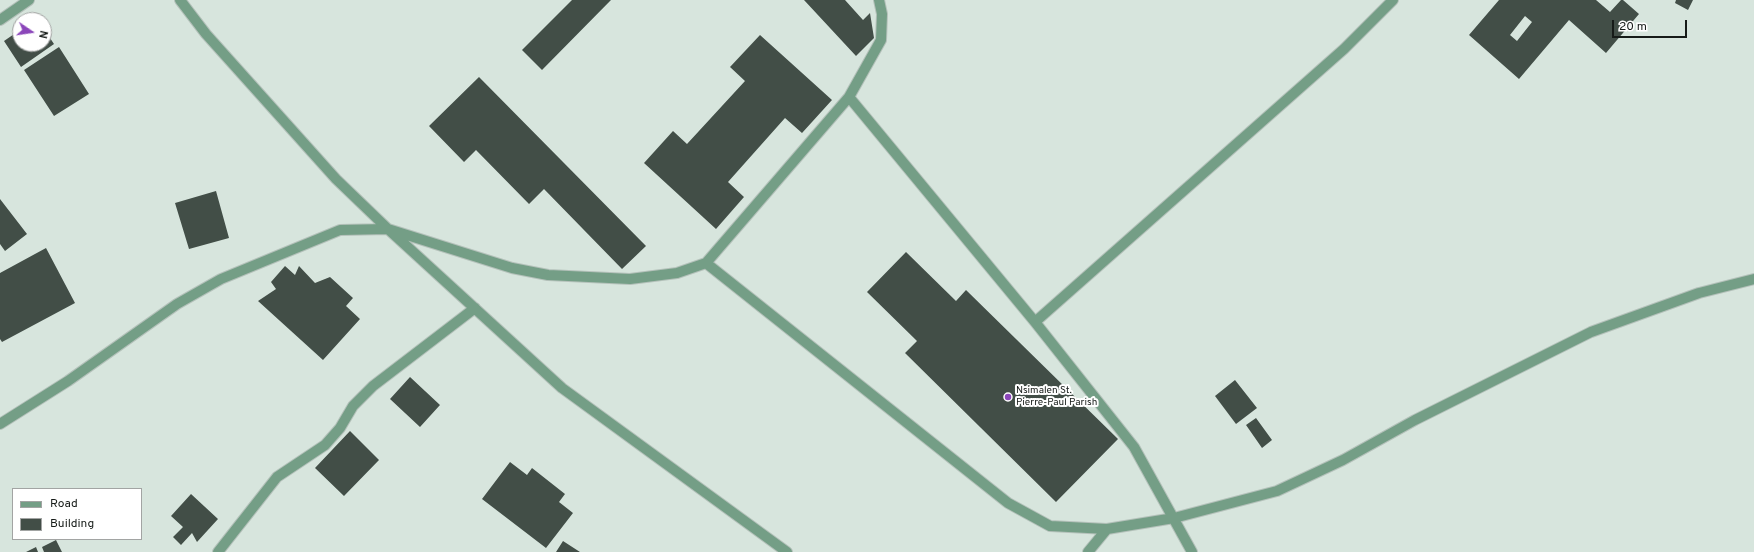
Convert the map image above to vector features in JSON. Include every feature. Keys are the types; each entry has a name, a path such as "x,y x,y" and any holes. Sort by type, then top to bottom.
{"street":[{"path":"0,20 29,0"},
{"path":"180,0 206,34 336,179 562,388 787,552"},
{"path":"0,424 68,381 176,304 221,279 340,230 388,228 512,268 548,275 630,279 677,274 706,263 849,97 881,40 882,14 879,0"},
{"path":"1035,322 1344,49 1393,0"},
{"path":"849,97 1035,322 1134,447 1192,552"},
{"path":"706,263 1008,504 1050,526 1107,529 1174,518 1277,491 1343,460 1415,420 1591,332 1699,294 1754,279"},
{"path":"218,552 277,477 325,445 340,428 353,406 373,386 475,308"},
{"path":"1088,552 1107,529"}],"building":[{"path":"572,0 611,0 542,70 522,50"},
{"path":"804,0 845,0 863,20 870,13 874,38 856,56"},
{"path":"1499,0 1596,0 1610,12 1621,0 1623,0 1639,14 1606,53 1569,20 1519,79 1469,35","holes":["1525,16 1532,22 1517,41 1510,35"]},
{"path":"1676,0 1693,0 1688,10 1675,3"},
{"path":"760,35 832,100 802,133 785,118 728,182 744,197 716,229 644,163 673,131 687,144 745,81 730,67"},
{"path":"12,36 12,52 43,52 21,67 4,41"},
{"path":"59,47 89,94 54,116 24,70"},
{"path":"479,77 646,246 622,269 544,189 529,204 476,150 464,162 429,126"},
{"path":"216,191 229,238 189,249 175,203"},
{"path":"0,199 27,234 5,251 0,244"},
{"path":"46,248 75,303 2,342 0,339 0,273"},
{"path":"906,252 956,301 966,290 1118,439 1056,502 905,353 917,341 867,292"},
{"path":"285,266 295,275 299,266 315,283 330,277 353,298 346,306 360,319 323,360 258,301 276,289 271,282"},
{"path":"410,377 440,405 420,427 390,399"},
{"path":"1235,380 1257,408 1236,424 1215,396"},
{"path":"1256,418 1272,440 1262,448 1246,425"},
{"path":"350,431 379,460 344,496 315,468"},
{"path":"510,462 527,475 532,468 565,494 559,502 573,513 546,548 482,499"},
{"path":"191,494 218,519 197,542 192,533 181,545 173,537 183,527 171,516"},
{"path":"56,540 62,552 44,552 42,547"},
{"path":"563,541 580,552 556,552"},
{"path":"36,547 38,552 26,552"}],"place":[{"name":"Nsimalen St. Pierre-Paul Parish","path":"1008,397"}]}
